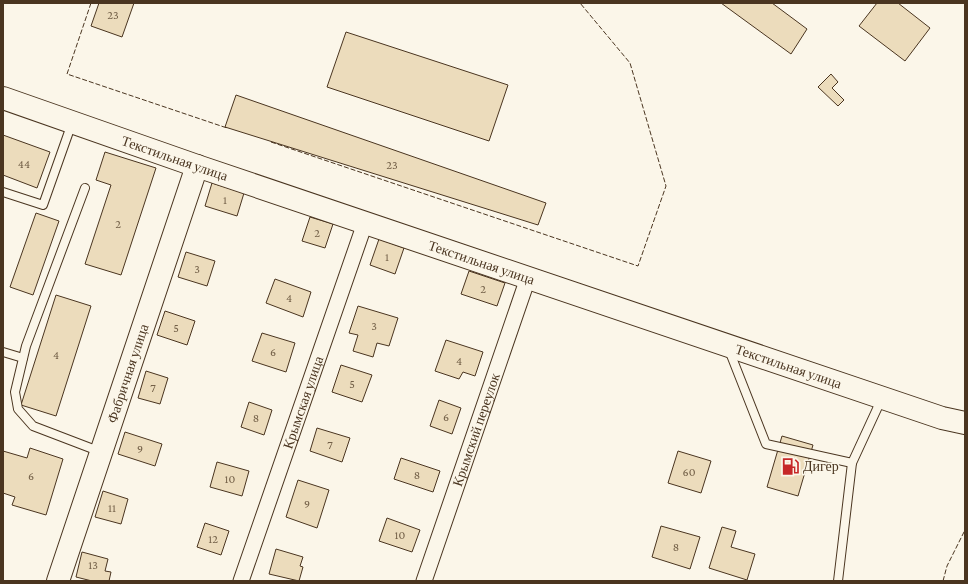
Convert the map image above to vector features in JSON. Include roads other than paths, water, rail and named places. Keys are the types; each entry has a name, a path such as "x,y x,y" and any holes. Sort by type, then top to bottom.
{"street":[{"name":"Текстильная улица","path":"3,98 365,223 942,418 964,423"},
{"name":"Фабричная улица","path":"58,581 197,166"},
{"name":"Крымская улица","path":"241,581 365,223"},
{"name":"Крымский переулок","path":"424,581 528,278"}],"lane":[{"path":"3,192 43,205 72,122"},
{"path":"85,188 26,346 15,392 18,409 33,426 101,452"},
{"path":"727,345 766,444 852,463"},
{"path":"3,352 23,358"},
{"path":"838,581 852,463 883,398"}],"place":[{"name":"Дигер","path":"790,466"}]}
